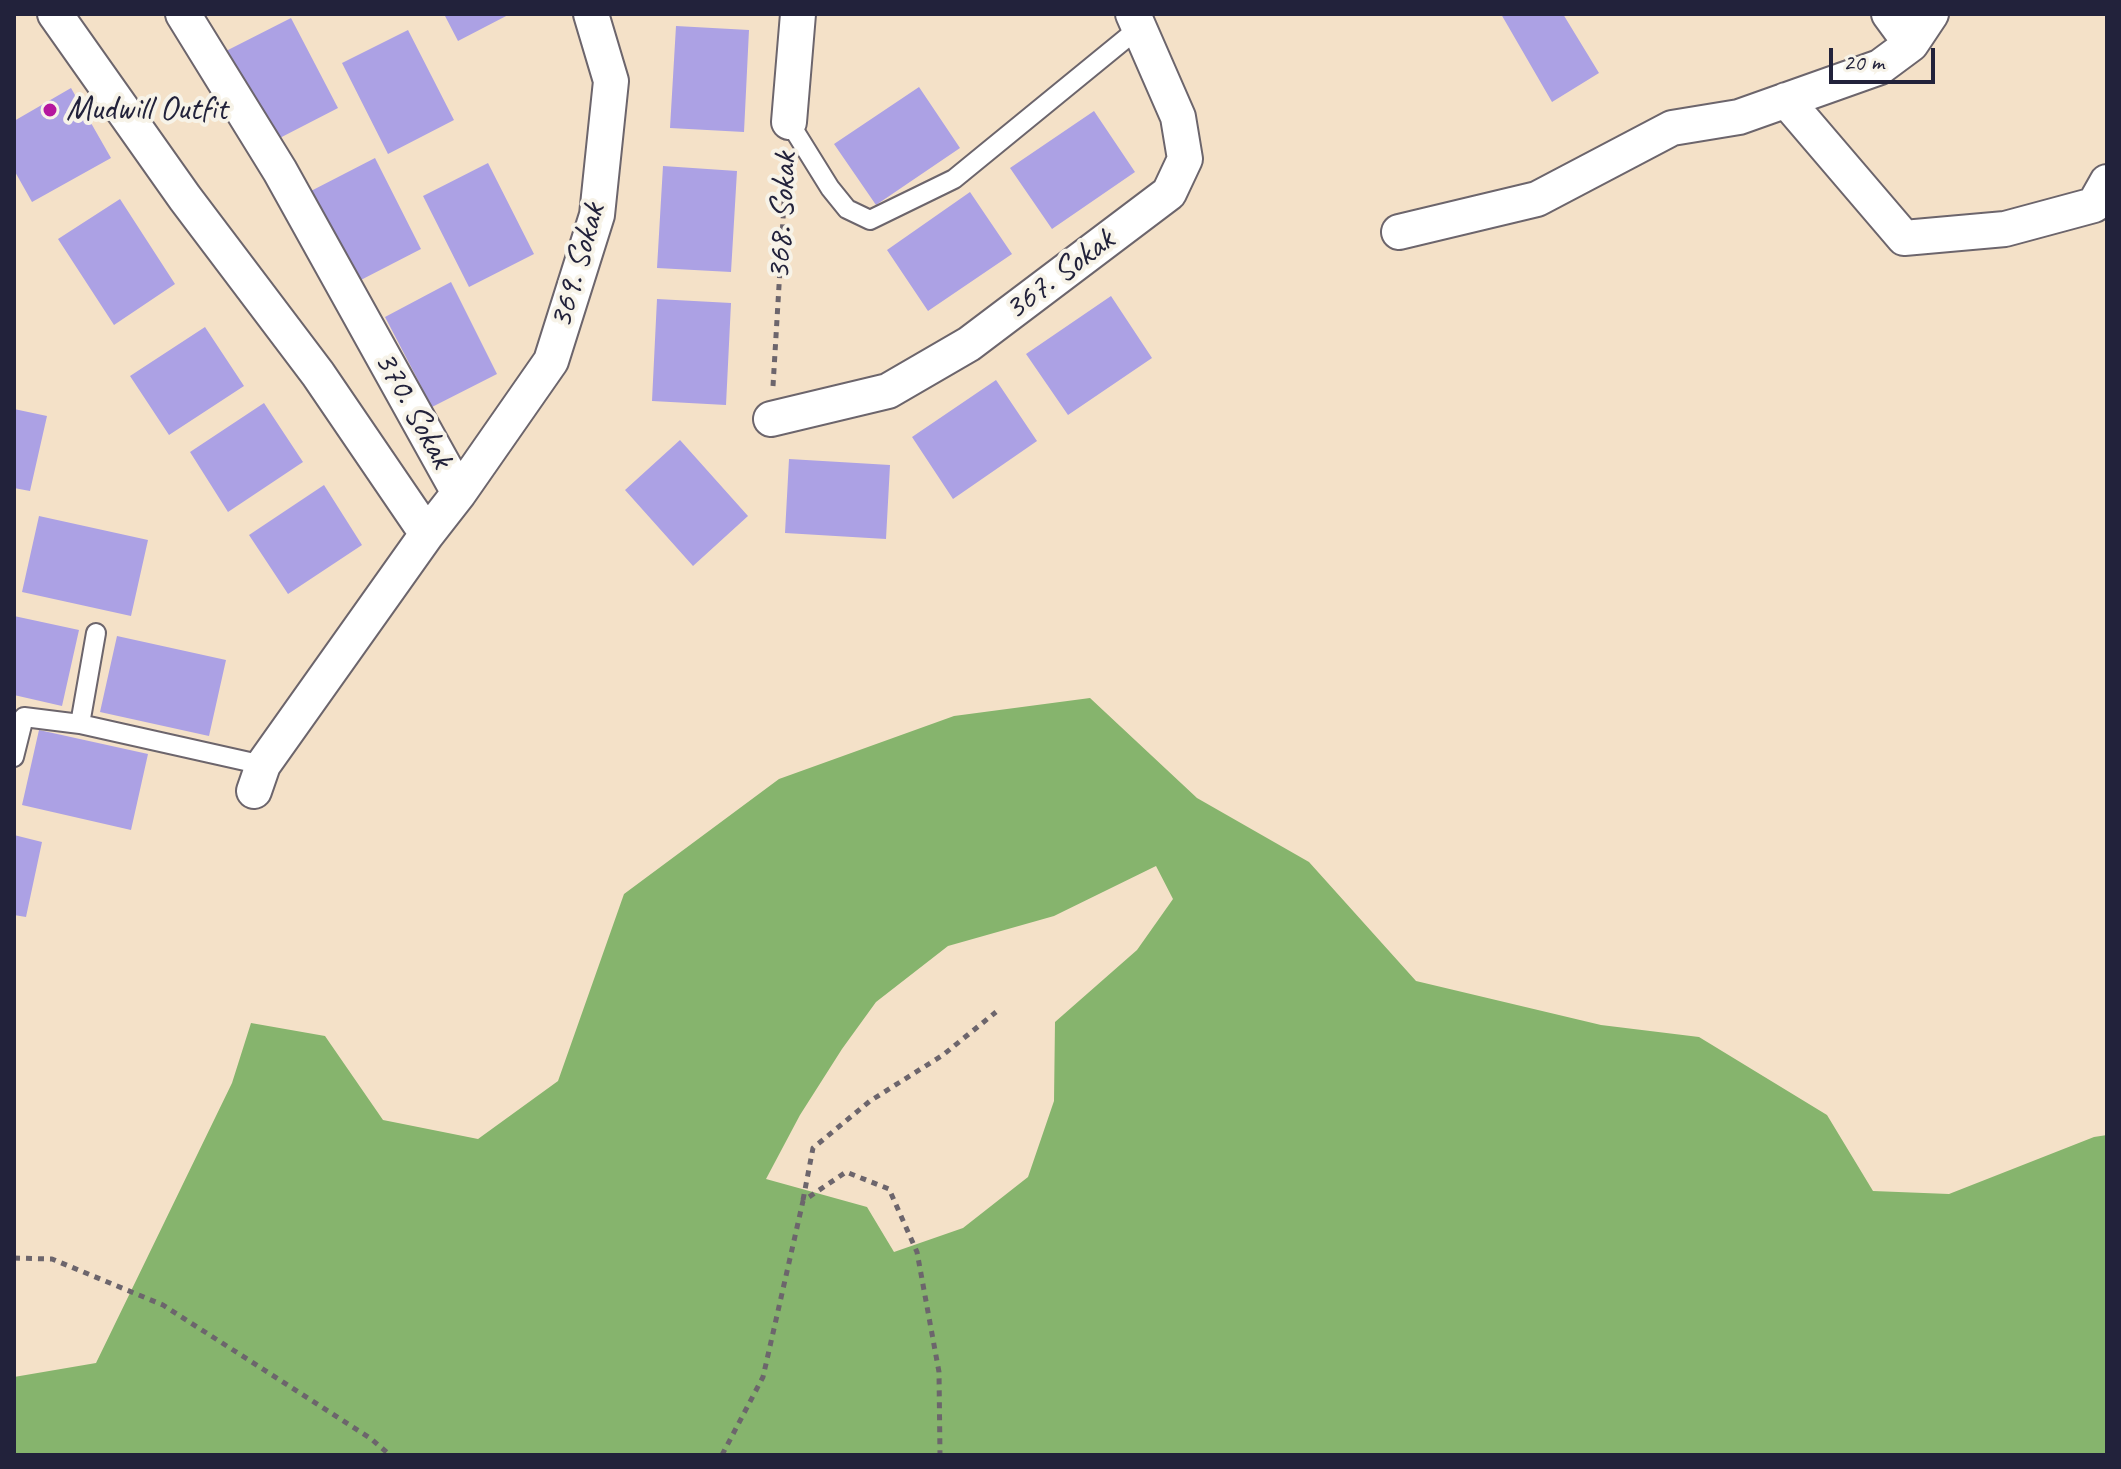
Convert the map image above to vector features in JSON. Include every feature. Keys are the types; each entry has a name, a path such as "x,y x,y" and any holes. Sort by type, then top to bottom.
{"street":[{"path":"55,14 185,198 318,374 427,534"},
{"name":"370. Sokak","path":"183,14 280,171 459,493 427,534 258,778"},
{"name":"369. Sokak","path":"459,493 551,361 597,215 611,81 591,14"},
{"name":"368. Sokak","path":"789,122 798,14"},
{"path":"1889,14 1911,44"},
{"path":"1399,232 1537,199 1672,128 1739,117 1880,67 1911,44 1931,14"},
{"name":"367. Sokak","path":"771,419 888,391 969,344 1169,193 1185,159 1178,117 1136,21"},
{"path":"1786,100 1904,238 2005,229 2094,205 2107,182"}],"lane":[{"path":"789,122 830,188 847,209 870,220 954,179 1136,21"},
{"path":"80,724 96,633"},
{"path":"14,757 19,715 80,724 258,778"}],"path":[{"name":"368. Sokak","path":"771,419 789,122"},
{"path":"722,1455 763,1377 813,1148 870,1101 943,1055 996,1012"},
{"path":"803,1201 846,1172 889,1189 917,1252 939,1372 940,1455"},
{"path":"14,1258 52,1259 163,1305 370,1438 390,1455"}],"green space":[{"path":"1090,698 1197,798 1309,862 1416,981 1601,1025 1699,1037 1827,1115 1873,1191 1949,1194 2094,1137 2107,1135 2107,1455 14,1455 14,1377 96,1363 232,1083 251,1023 325,1036 383,1120 478,1139 558,1081 624,894 779,779 954,716","holes":["1156,866 1173,899 1137,950 1055,1022 1054,1101 1028,1177 963,1228 894,1252 867,1207 766,1179 800,1115 876,1002 948,946 1054,916"]}],"building":[{"path":"444,14 510,14 458,41"},
{"path":"1501,14 1563,14 1599,73 1552,102"},
{"path":"291,18 338,108 272,142 226,51"},
{"path":"676,26 749,30 744,132 670,128"},
{"path":"408,30 454,120 388,154 342,63"},
{"path":"919,87 960,148 876,205 834,144"},
{"path":"71,88 111,158 32,202 14,170 14,121"},
{"path":"1094,111 1135,172 1052,229 1010,168"},
{"path":"375,158 421,249 355,283 309,192"},
{"path":"488,163 534,254 469,287 423,196"},
{"path":"663,166 737,171 731,272 657,268"},
{"path":"970,192 1012,254 928,311 887,250"},
{"path":"120,199 175,284 114,325 58,239"},
{"path":"451,282 497,374 432,407 385,317"},
{"path":"1111,296 1152,358 1068,415 1026,354"},
{"path":"657,299 731,303 726,405 652,401"},
{"path":"205,327 244,386 169,435 130,376"},
{"path":"996,380 1037,441 953,499 912,437"},
{"path":"264,403 303,462 228,512 190,452"},
{"path":"14,409 47,416 30,491 14,488"},
{"path":"680,440 748,516 693,566 625,490"},
{"path":"789,459 890,465 886,539 785,533"},
{"path":"324,485 362,545 288,594 249,535"},
{"path":"39,516 148,540 131,616 22,592"},
{"path":"14,616 79,630 62,706 14,695"},
{"path":"117,636 226,660 209,736 100,712"},
{"path":"39,730 148,754 131,830 22,805"},
{"path":"14,835 42,842 26,917 14,915"}],"place":[{"name":"Mudwill Outfit","path":"50,110"}]}
